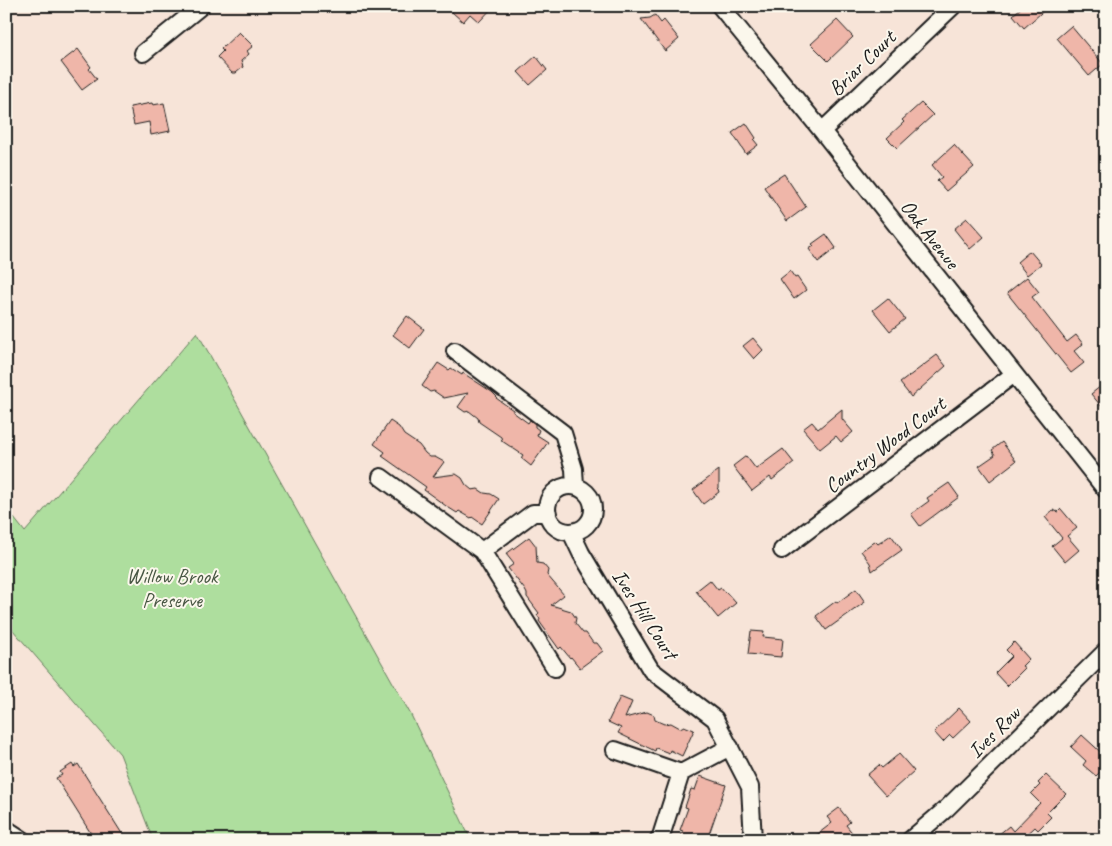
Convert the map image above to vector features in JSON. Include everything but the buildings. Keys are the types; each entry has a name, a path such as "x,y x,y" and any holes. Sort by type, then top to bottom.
{"street":[{"path":"143,53 201,6"},
{"name":"Oak Avenue","path":"720,6 822,131 1106,490"},
{"name":"Briar Court","path":"822,131 953,6"},
{"path":"455,351 563,433 574,469 575,486"},
{"name":"Country Wood Court","path":"782,550 1014,374"},
{"path":"381,477 482,551 556,668"},
{"path":"575,486 588,493 593,507 590,521 579,530 572,532 559,528 554,524 548,513 548,505 554,492 561,488 575,486"},
{"path":"482,551 533,513 548,513"},
{"name":"Ives Hill Court","path":"572,532 581,553 651,670 715,719 750,786 753,840"},
{"name":"Ives Row","path":"910,840 946,809 1106,651"},
{"path":"658,840 681,773 730,747"},
{"path":"615,750 681,773"},
{"path":"6,829 23,840"}],"green space":[{"name":"Willow Brook Preserve","path":"197,332 411,715 471,840 153,840 120,754 6,622 6,508 25,532"}]}
